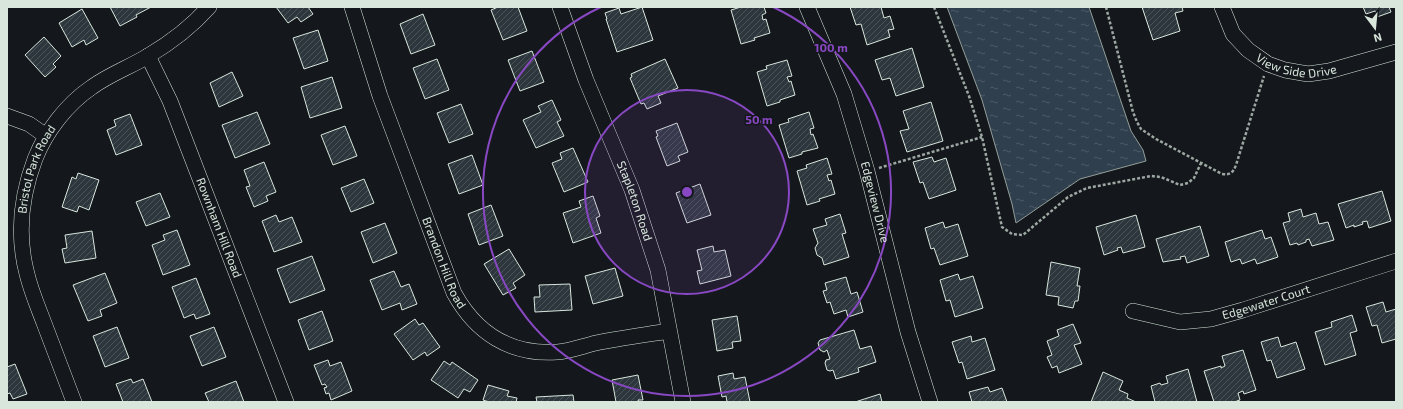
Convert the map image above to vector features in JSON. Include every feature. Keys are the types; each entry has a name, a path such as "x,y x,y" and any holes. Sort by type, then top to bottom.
{"street":[{"name":"Bristol Park Road","path":"74,402 32,290 27,275 22,250 21,226 24,195 29,174 46,136 68,108 91,87 148,56 183,31 209,7"},
{"name":"Brandon Hill Road","path":"352,7 380,96 454,293 461,306 478,326 500,341 513,347 538,352 569,350 597,343 669,331"},
{"name":"Stapleton Road","path":"560,7 575,53 632,190 658,270 683,402"},
{"name":"Edgeview Drive","path":"807,7 844,94 867,172 908,332 930,402"},
{"name":"View Side Drive","path":"1222,7 1233,34 1248,50 1268,64 1285,70 1308,74 1349,67 1396,52"},
{"name":"Rownham Hill Road","path":"148,56 170,101 286,402"},
{"path":"7,116 29,124 46,136"},
{"name":"Edgewater Court","path":"1133,311 1180,322 1211,319 1396,261"}],"path":[{"path":"934,7 969,96 982,137 1002,227 1012,234 1023,235 1068,197 1087,188 1152,176 1161,177 1180,185 1188,183 1194,178 1201,163"},
{"path":"1106,7 1137,122 1141,129 1222,174 1228,175 1233,172 1268,64"},
{"path":"867,172 982,137"}],"water":[{"path":"947,7 1089,7 1131,131 1143,150 1146,161 1080,179 1016,223 1012,204 982,100"}],"building":[{"path":"110,7 151,7 136,15 137,17 120,26"},
{"path":"276,7 308,7 313,14 301,22 297,17 288,23"},
{"path":"498,7 518,7 527,31 503,40 491,10"},
{"path":"642,7 653,40 617,52 605,13 619,8 621,14"},
{"path":"741,7 764,7 766,13 762,15 763,20 766,19 770,33 754,38 755,40 741,44 731,10"},
{"path":"850,7 881,7 884,18 890,16 894,29 888,30 890,37 867,45 861,24 856,25"},
{"path":"1142,7 1182,7 1183,11 1175,13 1180,31 1153,40"},
{"path":"1363,7 1389,7 1391,12 1377,17 1375,11 1366,14"},
{"path":"82,9 98,38 86,45 84,40 72,47 59,23"},
{"path":"423,14 435,45 411,54 400,24"},
{"path":"318,30 328,61 304,69 293,38"},
{"path":"44,37 61,56 53,64 56,67 45,77 25,55"},
{"path":"912,48 924,87 896,96 890,78 882,80 875,60"},
{"path":"532,51 544,82 520,91 508,60"},
{"path":"437,59 449,90 425,99 413,68"},
{"path":"665,59 678,88 658,96 661,103 647,109 644,103 641,104 630,78 632,77 631,74"},
{"path":"787,60 792,76 787,77 789,82 791,81 795,95 767,106 757,72 767,69 766,66"},
{"path":"232,72 243,96 219,107 210,83"},
{"path":"332,77 342,108 310,118 301,87"},
{"path":"552,100 561,120 557,122 564,136 536,148 523,120 541,112 538,106"},
{"path":"931,102 943,141 907,152 900,131 909,129 903,111"},
{"path":"461,104 473,134 449,143 437,113"},
{"path":"257,112 270,144 235,158 222,125"},
{"path":"809,112 814,128 810,129 811,135 813,134 818,148 802,152 802,154 789,158 779,125 789,122 788,119"},
{"path":"130,114 142,145 116,155 107,130 116,126 114,120"},
{"path":"677,123 688,152 678,156 680,161 667,166 656,137 658,136 656,131"},
{"path":"345,126 357,156 333,165 321,135"},
{"path":"573,148 588,182 564,192 552,163 562,159 560,153"},
{"path":"472,155 483,185 459,194 448,164"},
{"path":"932,157 934,162 946,158 956,190 929,199 923,182 920,183 913,162"},
{"path":"827,158 832,174 827,175 829,181 831,180 835,194 807,205 797,171 807,168 806,165"},
{"path":"264,162 276,192 266,196 268,201 254,207 246,187 250,186 244,170"},
{"path":"78,173 99,180 89,210 79,206 77,212 62,207 72,177 76,179"},
{"path":"364,179 374,203 351,212 341,188"},
{"path":"700,184 711,215 687,223 676,193"},
{"path":"1382,191 1391,221 1369,228 1367,221 1354,227 1354,225 1346,228 1338,204"},
{"path":"160,193 170,217 146,226 136,202"},
{"path":"593,196 600,216 596,218 601,233 573,243 563,213 581,207 579,201"},
{"path":"491,205 503,236 479,245 468,214"},
{"path":"1301,209 1303,217 1316,213 1319,224 1328,222 1334,240 1312,246 1309,239 1298,245 1297,243 1290,245 1283,223 1290,221 1288,213"},
{"path":"840,214 846,233 842,234 849,257 824,265 822,258 817,255 815,248 818,243 813,229 827,225 825,219"},
{"path":"276,215 279,222 292,217 302,242 274,252 262,221"},
{"path":"1136,215 1145,247 1123,253 1121,247 1117,248 1118,250 1104,255 1096,227"},
{"path":"943,222 945,228 958,224 968,256 940,265 934,248 931,249 925,228"},
{"path":"385,223 397,253 373,263 361,232"},
{"path":"1200,226 1209,256 1187,263 1185,256 1180,257 1181,259 1163,262 1156,239"},
{"path":"177,230 190,265 163,275 152,245 165,240 163,235"},
{"path":"1262,230 1265,239 1271,237 1278,257 1257,264 1255,259 1242,264 1240,259 1231,262 1225,242"},
{"path":"92,231 96,258 65,263 62,249 67,248 65,235"},
{"path":"713,246 714,252 725,250 731,276 700,284 697,271 702,270 697,250"},
{"path":"509,249 525,275 513,283 516,288 503,295 484,264"},
{"path":"312,256 325,290 290,303 277,269"},
{"path":"1051,262 1080,268 1077,286 1080,286 1078,301 1075,301 1073,308 1058,305 1059,297 1046,295"},
{"path":"615,268 623,296 593,304 585,276"},
{"path":"394,271 401,287 409,284 417,304 402,310 400,303 382,310 370,280"},
{"path":"105,273 117,303 100,310 102,316 88,321 73,285"},
{"path":"958,274 960,280 973,276 983,308 955,317 950,300 946,301 940,280"},
{"path":"846,277 851,294 857,292 863,312 848,317 846,310 834,314 830,302 827,303 823,291 827,290 825,283"},
{"path":"196,278 210,314 196,319 194,314 184,318 172,287"},
{"path":"570,284 572,310 535,312 534,297 540,297 539,285"},
{"path":"1383,302 1386,312 1396,309 1396,339 1382,343 1377,325 1372,326 1366,307"},
{"path":"322,311 333,341 309,350 298,320"},
{"path":"1352,315 1357,331 1350,333 1356,355 1325,365 1315,332 1332,327 1331,322"},
{"path":"737,316 741,341 732,342 733,348 717,351 712,320"},
{"path":"415,319 419,325 423,323 440,347 427,356 425,352 413,360 394,334"},
{"path":"1073,324 1081,343 1074,345 1082,364 1059,373 1057,366 1052,368 1047,357 1052,355 1047,341 1059,336 1057,330"},
{"path":"117,327 129,358 105,367 93,336"},
{"path":"214,327 226,357 202,366 190,336"},
{"path":"854,330 860,349 871,346 876,362 858,368 859,372 836,379 833,370 827,370 825,363 826,360 830,359 827,350 824,352 820,350 818,343 820,340"},
{"path":"971,336 972,342 985,338 995,370 967,379 962,362 959,363 952,342"},
{"path":"1278,337 1281,347 1296,342 1305,369 1277,378 1271,360 1267,361 1261,342"},
{"path":"1243,350 1256,390 1244,394 1243,391 1238,393 1240,400 1234,402 1214,402 1204,371 1225,366 1222,356"},
{"path":"328,360 330,366 341,362 352,391 331,400 329,393 326,394 324,388 327,387 325,384 322,385 314,365"},
{"path":"444,361 450,365 452,362 478,380 470,392 464,389 458,398 431,380"},
{"path":"15,364 27,394 13,399 10,393 7,394 7,367"},
{"path":"1188,369 1197,402 1155,402 1151,386 1160,383 1161,385 1168,383 1166,376"},
{"path":"1103,372 1123,381 1119,390 1128,394 1127,398 1136,402 1091,402"},
{"path":"733,373 734,379 745,377 750,402 727,402 726,396 722,397 718,376"},
{"path":"638,375 643,400 638,400 639,402 616,402 612,380"},
{"path":"131,379 133,383 143,379 152,402 123,402 116,384"},
{"path":"236,381 244,402 209,402 205,393"},
{"path":"488,385 509,391 507,396 517,398 516,402 489,402 483,400"},
{"path":"988,387 990,392 1002,388 1007,402 972,402 969,392"},
{"path":"880,394 882,402 855,402"},
{"path":"573,395 574,402 537,402 536,397"}]}
